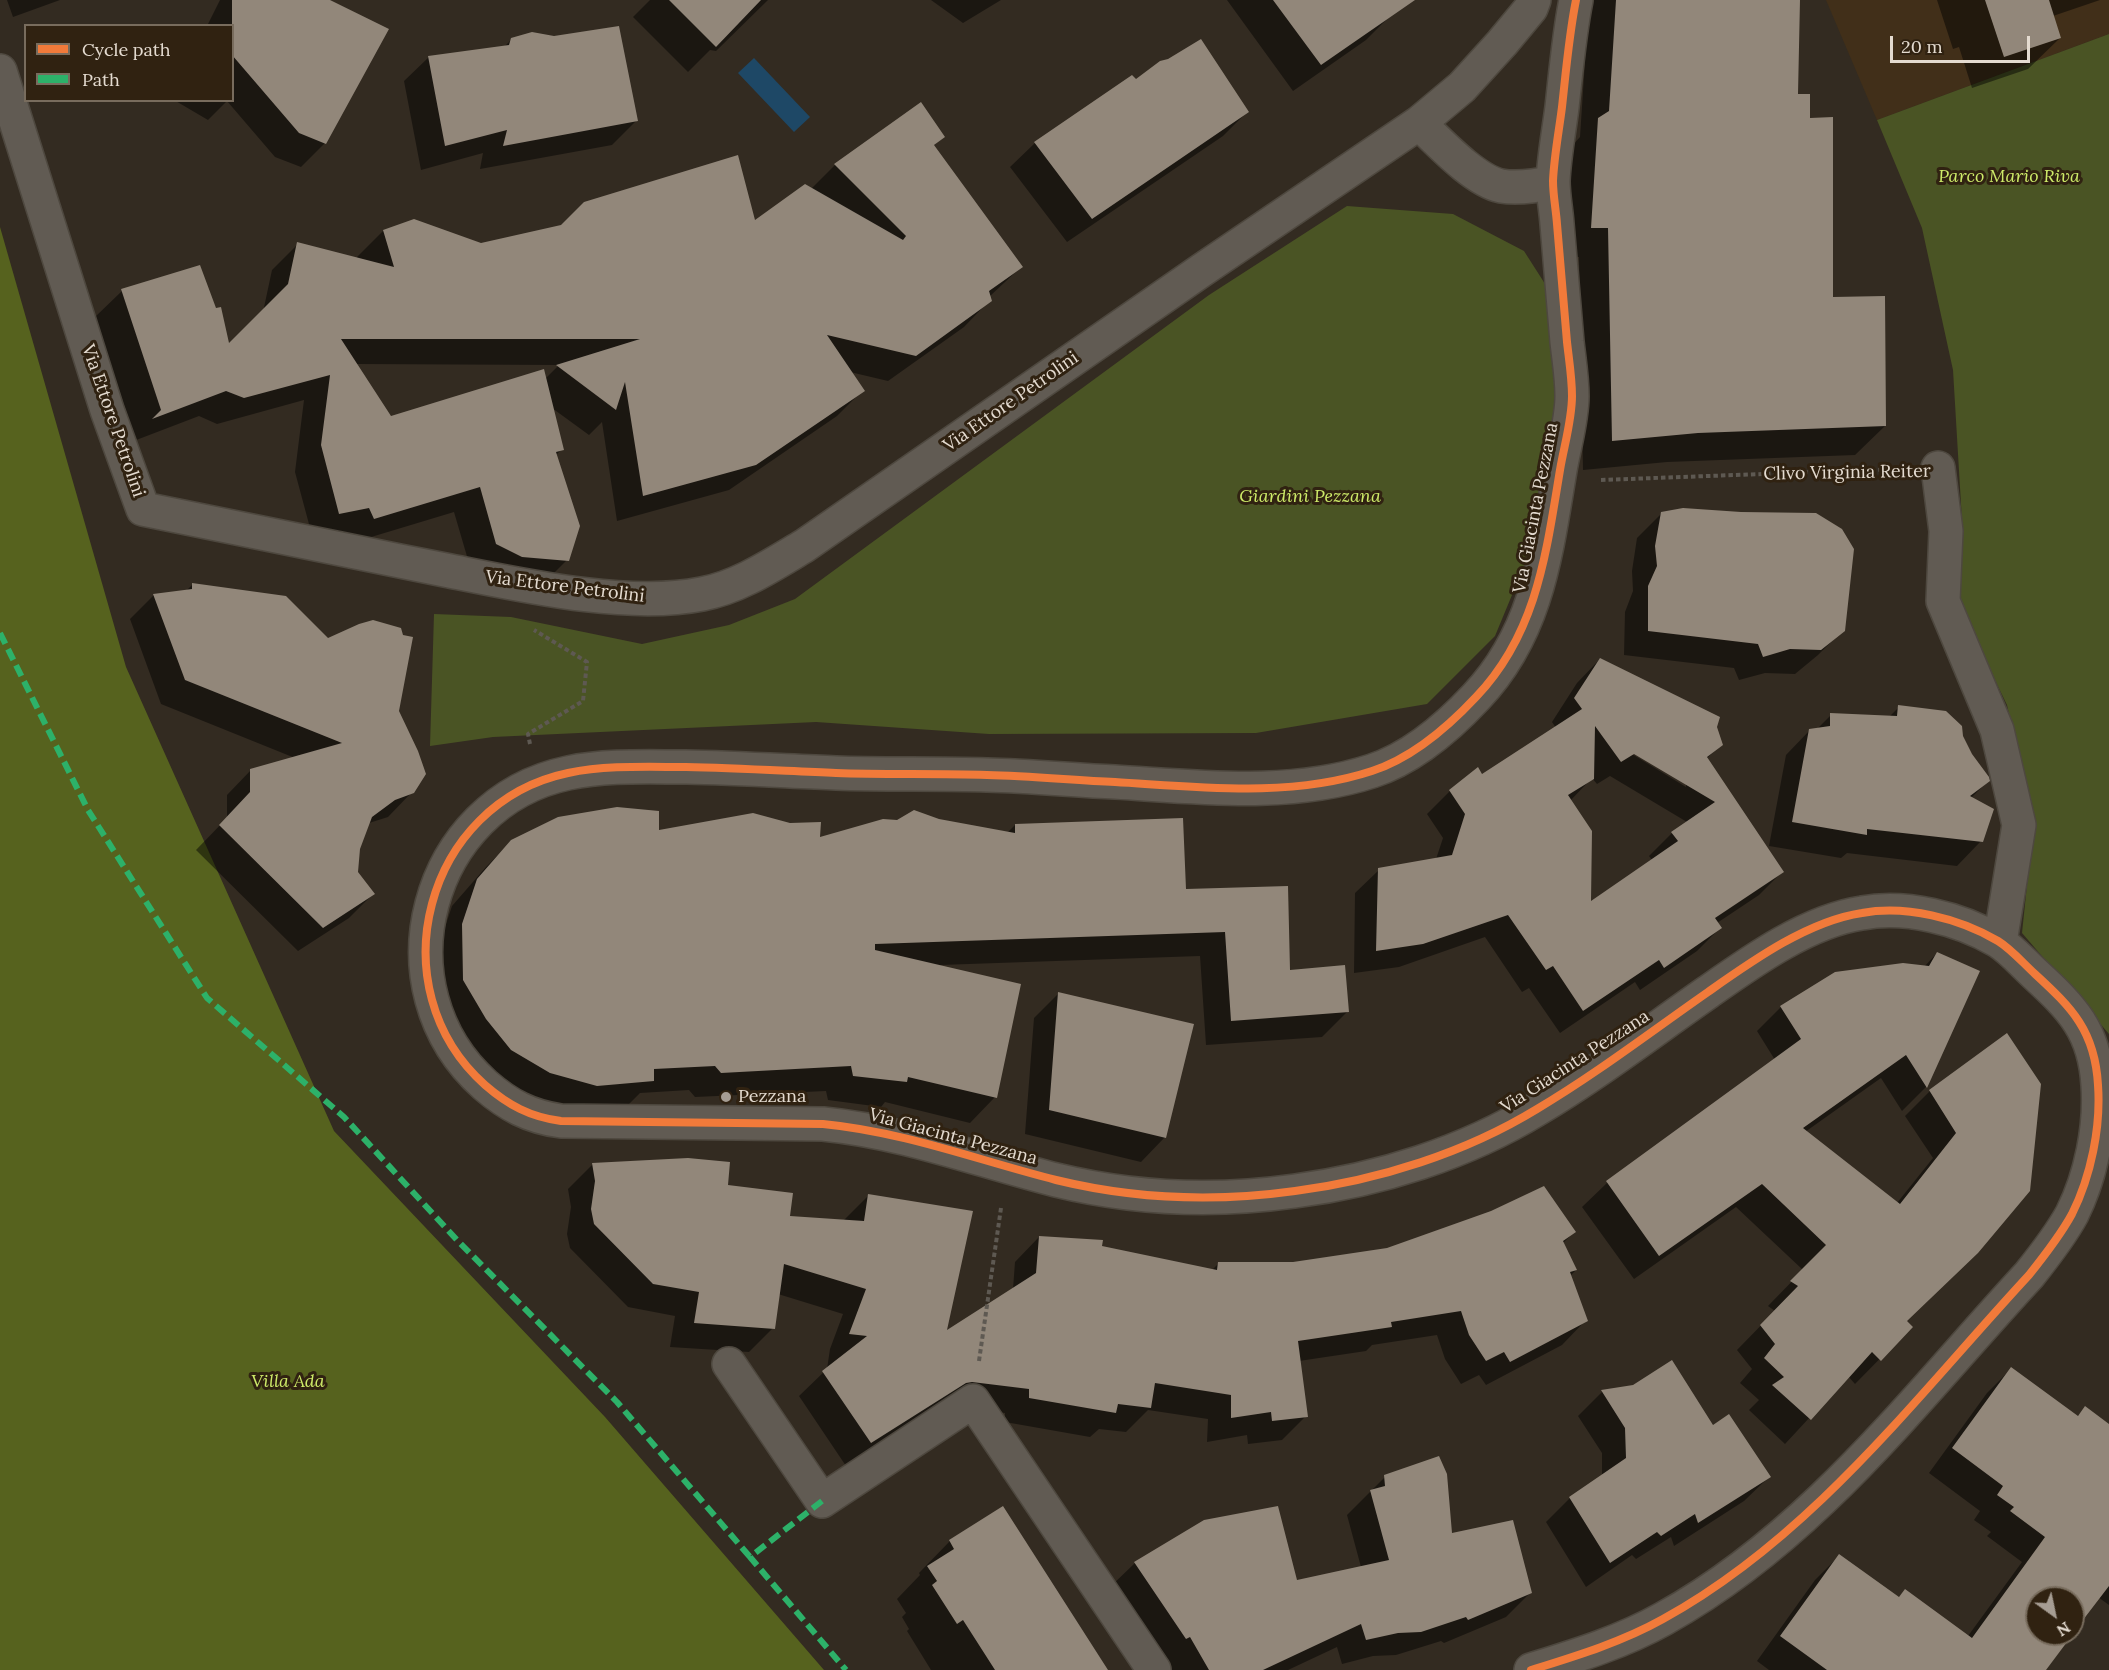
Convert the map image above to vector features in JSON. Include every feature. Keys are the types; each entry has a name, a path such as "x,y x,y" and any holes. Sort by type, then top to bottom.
{"street":[{"path":"1532,4 1575,6"},
{"name":"Via Ettore Petrolini","path":"0,71 107,410 143,508 509,582 585,593 643,598 703,594 745,579 804,546 1202,270 1419,123 1462,87 1502,43 1532,4"},
{"name":"Via Giacinta Pezzana","path":"1531,1670 1597,1648 1660,1621 1756,1557 1809,1512 1850,1472 2029,1275 2053,1245 2073,1211 2084,1181 2104,1099 2098,1083 2093,1054 2079,1019 2067,1004 2000,942 1944,919 1911,912 1860,913 1812,928 1736,973 1535,1111 1448,1152 1399,1168 1297,1191 1206,1199 1095,1188 1060,1181 933,1144 850,1127 823,1124 561,1121 530,1115 498,1095 468,1069 453,1048 441,1024 428,983 424,956 425,933 437,888 458,845 485,815 509,798 538,782 562,774 589,769 646,767 987,775 1245,789 1318,782 1372,771 1396,761 1434,737 1475,699 1497,674 1509,656 1537,594 1572,399 1553,182 1575,6"},
{"path":"1419,123 1460,162 1500,186 1521,187 1553,182"},
{"name":"Clivo Virginia Reiter","path":"1938,468 1946,531 1942,601 1997,730 2019,825 2000,942"},
{"path":"729,1364 822,1501 973,1401 1154,1670"}],"path":[{"path":"509,582 511,617 586,662 583,701 528,734 538,782"}],"shaded area":[{"path":"1826,0 2109,0 2109,34 1877,120"}],"green space":[{"name":"Parco Mario Riva","path":"2109,34 2109,1034 2022,933 2033,827 2007,705 1958,604 1963,538 1953,370 1922,228 1877,120"},
{"name":"Giardini Pezzana","path":"1347,206 1453,214 1524,251 1556,301 1554,444 1529,554 1495,636 1427,704 1256,733 989,734 816,722 493,737 430,746 434,614 511,617 642,644 729,625 795,599 1209,295"},
{"name":"Villa Ada","path":"0,227 126,667 334,1131 605,1417 824,1670 0,1670"}],"water":[{"path":"754,58 810,117 794,132 738,73"}],"building":[{"path":"232,0 330,0 389,29 326,144 299,133 234,57 234,24 232,24"},
{"path":"669,0 761,0 716,47"},
{"path":"1273,0 1415,0 1321,65"},
{"path":"1616,0 1800,0 1798,94 1810,94 1810,118 1833,117 1833,297 1885,296 1886,426 1698,433 1612,441 1608,228 1591,228 1598,118 1609,111"},
{"path":"1985,0 2049,0 2061,38 2004,57"},
{"path":"619,26 638,121 503,146 507,130 445,146 428,56 509,45 511,38 532,32 554,36"},
{"path":"1201,39 1249,112 1092,219 1034,142 1132,75 1136,79 1160,61 1168,59"},
{"path":"921,102 945,137 934,145 1023,267 989,291 992,301 916,356 827,335 865,391 756,465 643,496 625,382 616,410 556,365 640,339 341,339 391,416 544,369 564,450 556,452 580,526 569,561 522,557 496,544 480,487 374,519 369,508 339,514 321,445 330,375 244,398 226,391 152,419 161,410 121,289 200,265 216,308 221,307 229,343 288,284 297,242 394,267 383,230 414,219 481,243 561,225 584,202 738,155 755,220 805,184 903,240 906,236 834,164"},
{"path":"1683,508 1741,512 1816,513 1842,529 1854,549 1845,631 1821,650 1790,649 1763,657 1758,644 1648,631 1648,586 1657,566 1655,546 1661,512"},
{"path":"192,583 286,596 328,638 373,620 401,628 403,635 413,637 399,711 426,774 414,793 395,800 372,817 360,849 358,872 375,894 323,928 219,825 250,792 250,769 342,743 185,680 153,594 192,589"},
{"path":"1600,658 1720,717 1717,727 1723,745 1707,757 1784,872 1715,918 1722,928 1664,968 1659,960 1583,1011 1553,966 1546,970 1508,915 1423,944 1376,951 1378,868 1452,855 1465,814 1449,790 1478,767 1482,774 1582,709 1574,698","holes":["1595,726 1621,762 1634,754 1715,802 1671,832 1678,841 1591,901 1592,831 1568,795 1594,779"]},
{"path":"1898,705 1946,711 1962,726 1963,736 1972,754 1990,781 1970,796 1994,809 1983,842 1867,829 1867,835 1792,822 1809,729 1830,726 1830,713 1897,716"},
{"path":"617,807 659,811 659,830 753,813 790,823 821,822 820,837 883,819 897,820 914,810 939,819 1015,833 1015,824 1183,818 1186,889 1288,886 1290,970 1345,965 1349,1012 1231,1021 1225,932 875,944 875,950 1021,984 997,1098 908,1077 907,1082 853,1076 851,1066 721,1073 715,1066 654,1069 654,1081 597,1086 550,1073 511,1050 486,1019 463,980 462,924 477,879 511,840 558,817"},
{"path":"1937,952 1980,971 1927,1088 1906,1055 1803,1128 1900,1204 1956,1133 1929,1090 2007,1033 2041,1084 2030,1191 1978,1253 1907,1321 1913,1327 1881,1361 1872,1352 1811,1420 1772,1385 1784,1377 1764,1358 1775,1344 1760,1325 1798,1286 1790,1281 1826,1245 1762,1184 1659,1256 1606,1181 1801,1039 1780,1006 1835,972 1903,963 1929,966"},
{"path":"1058,992 1194,1024 1166,1138 1049,1110"},
{"path":"688,1158 730,1162 728,1185 793,1193 790,1216 864,1221 868,1194 973,1211 947,1330 1036,1273 1039,1236 1103,1240 1102,1246 1217,1270 1218,1262 1293,1262 1387,1248 1491,1211 1544,1186 1576,1232 1563,1241 1577,1270 1570,1272 1588,1321 1510,1362 1504,1352 1486,1361 1469,1335 1461,1311 1391,1322 1392,1327 1298,1341 1308,1417 1272,1421 1271,1412 1231,1418 1231,1395 1155,1383 1151,1408 1118,1404 1116,1413 1029,1398 1029,1389 972,1382 966,1383 871,1443 822,1371 867,1336 849,1334 866,1289 784,1264 775,1329 694,1323 699,1292 653,1284 594,1224 591,1209 595,1181 592,1163"},
{"path":"1672,1360 1713,1425 1729,1414 1771,1477 1698,1523 1695,1514 1661,1536 1657,1532 1610,1563 1569,1497 1626,1458 1625,1428 1601,1390 1633,1385"},
{"path":"2011,1367 2078,1416 2085,1406 2109,1424 2109,1586 2085,1617 2085,1586 2025,1586 2025,1646 2064,1646 2046,1670 1827,1670 1780,1636 1839,1554 1899,1597 1905,1589 1972,1638 2045,1537 2010,1511 2014,1507 1997,1495 2003,1486 1952,1448"},
{"path":"1439,1456 1447,1474 1452,1533 1513,1520 1532,1593 1468,1620 1466,1617 1421,1632 1398,1633 1366,1640 1361,1624 1263,1670 1209,1670 1190,1637 1186,1639 1134,1562 1204,1520 1278,1506 1297,1580 1389,1560 1370,1490 1385,1486 1384,1475"},
{"path":"1003,1506 1108,1670 995,1670 963,1620 957,1624 932,1585 937,1581 927,1566 954,1549 949,1540"}],"marked path":[{"path":"0,633 88,810 207,998 344,1117 457,1240 617,1402 750,1557"},
{"path":"822,1501 750,1557 846,1670"}],"cycle path":[{"path":"1531,1670 1598,1648 1663,1619 1717,1586 1767,1548 1860,1462 1903,1416 2029,1275 2062,1230 2079,1199 2093,1151 2099,1101 2096,1066 2087,1035 2070,1010 2017,956 1998,941 1949,920 1914,912 1862,913 1821,924 1762,955 1581,1081 1537,1109 1481,1139 1420,1162 1358,1180 1295,1191 1235,1197 1145,1195 1085,1186 883,1133 823,1124 561,1121 539,1116 511,1104 485,1085 451,1045 432,1000 426,952 432,904 450,859 479,821 519,791 568,773 612,768 686,767 855,774 949,774 1212,788 1277,788 1309,785 1372,771 1415,750 1441,731 1476,697 1497,672 1513,646 1536,591 1550,532 1572,405 1553,181 1576,0"}],"place":[{"name":"Pezzana","path":"726,1097"}]}
